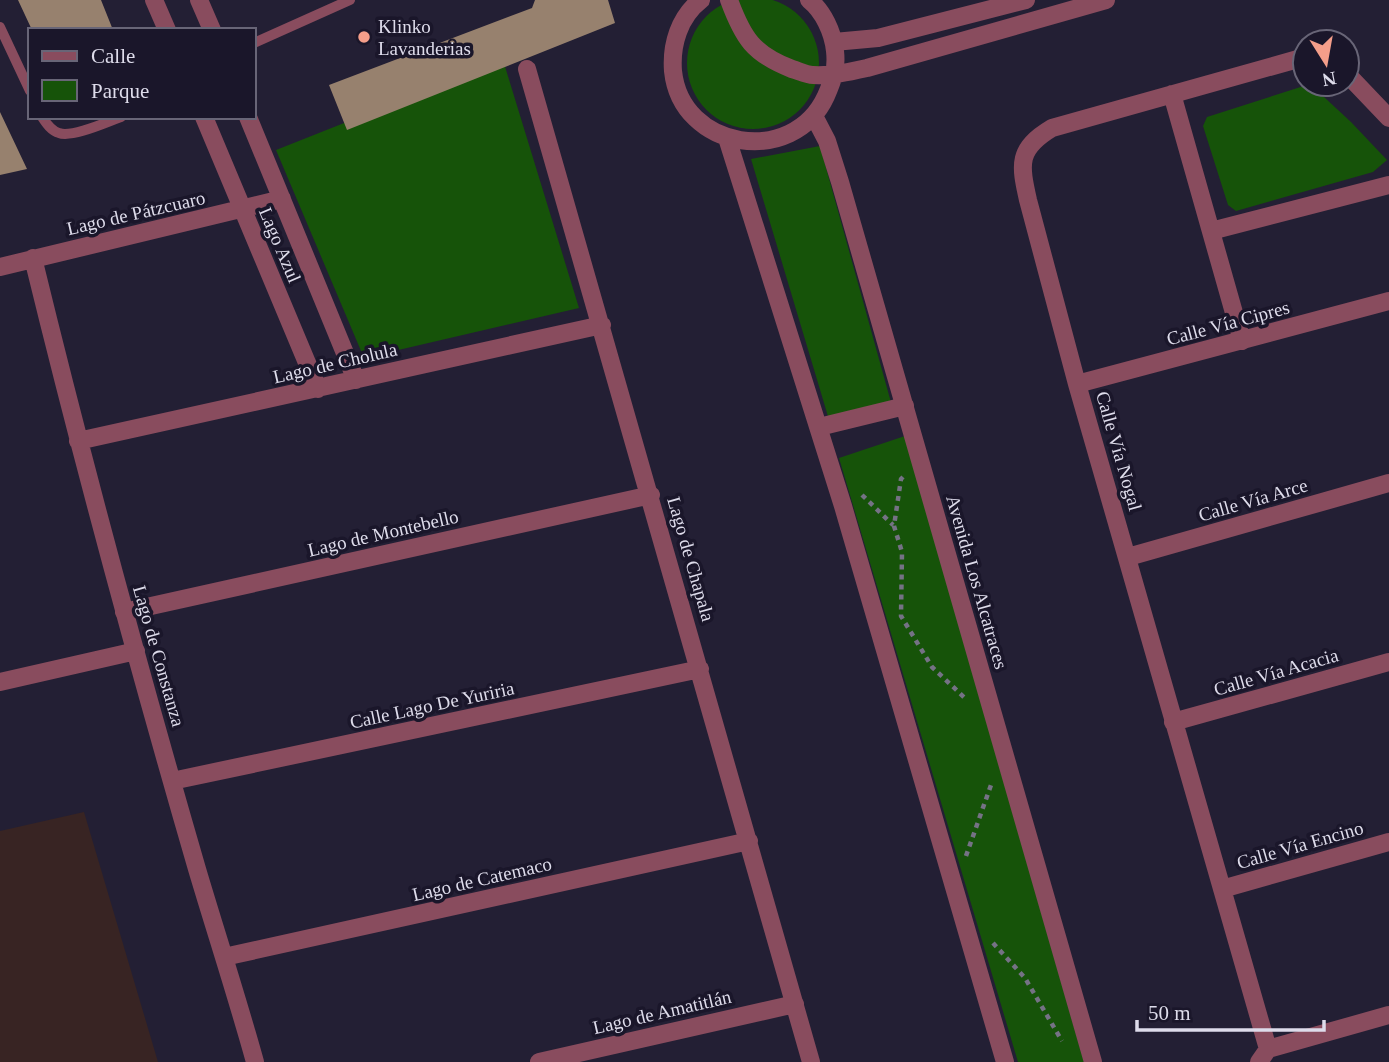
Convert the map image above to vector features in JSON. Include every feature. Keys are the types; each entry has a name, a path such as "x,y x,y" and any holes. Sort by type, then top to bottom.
{"street":[{"path":"154,0 166,28"},
{"path":"199,0 211,28"},
{"path":"701,0 683,20 675,39 672,59 674,79 681,99 693,115 708,128 727,138 745,142 764,142 783,137 800,128 814,116 836,74 834,42 826,22 808,0"},
{"path":"729,0 737,22 753,47 781,65 810,75 836,74 867,68 1106,0"},
{"path":"834,42 878,38 1026,0"},
{"name":"Calle Vía Nogal","path":"1263,1055 1222,889 1077,384 1021,173 1022,159 1031,143 1052,128 1291,61"},
{"name":"Lago de Chapala","path":"527,69 811,1062"},
{"path":"1361,89 1389,118"},
{"path":"1172,94 1242,341"},
{"name":"Avenida Los Alcatraces","path":"814,116 827,141 840,182 1093,1062"},
{"name":"Lago Azul","path":"205,119 318,388"},
{"name":"Lago Azul","path":"249,119 356,380"},
{"path":"727,138 844,506 1005,1062"},
{"path":"1211,231 1389,185"},
{"name":"Lago de Pátzcuaro","path":"0,267 282,199"},
{"name":"Lago de Constanza","path":"33,258 124,612 255,1062"},
{"name":"Calle Vía Cipres","path":"1077,384 1389,301"},
{"name":"Lago de Cholula","path":"78,441 602,325"},
{"path":"819,427 905,406"},
{"name":"Calle Vía Arce","path":"1128,557 1389,483"},
{"name":"Lago de Montebello","path":"124,612 651,495"},
{"path":"0,682 135,651"},
{"name":"Calle Vía Acacia","path":"1173,722 1389,662"},
{"name":"Calle Lago De Yuriria","path":"172,781 700,670"},
{"name":"Lago de Catemaco","path":"224,957 749,841"},
{"name":"Calle Vía Encino","path":"1222,889 1389,842"},
{"name":"Lago de Amatitlán","path":"539,1062 795,1004"},
{"path":"1263,1055 1389,1015"}],"lane":[{"path":"256,42 350,0"},
{"path":"0,27 28,87"},
{"path":"43,119 48,126 59,133 70,134 115,119"}],"path":[{"path":"921,465 901,479 894,526 902,552 901,617 932,667 968,701"},
{"path":"844,506 863,495 894,526"},
{"path":"965,858 991,788 990,776"},
{"path":"988,938 1025,978 1061,1036 1065,1049"}],"shaded area":[{"path":"84,812 158,1062 0,1062 0,831"}],"green space":[{"path":"740,-1 766,-1 789,8 808,27 817,50 817,76 808,99 789,118 778,124 753,129 728,124 707,109 692,88 687,63 692,38 698,27 717,8"},
{"path":"503,60 579,308 364,358 276,150"},
{"path":"1291,90 1291,98 1325,98 1387,160 1373,172 1236,211 1228,205 1203,126 1207,117"},
{"path":"820,146 892,406 830,423 751,159"},
{"path":"905,436 1084,1062 1018,1062 839,458"}],"building":[{"path":"18,0 101,0 112,28 31,28"},
{"path":"535,0 608,0 615,23 347,130 329,85 532,8"},
{"path":"0,112 27,169 0,175"}],"place":[{"name":"Klinko Lavanderias","path":"364,37"}]}
